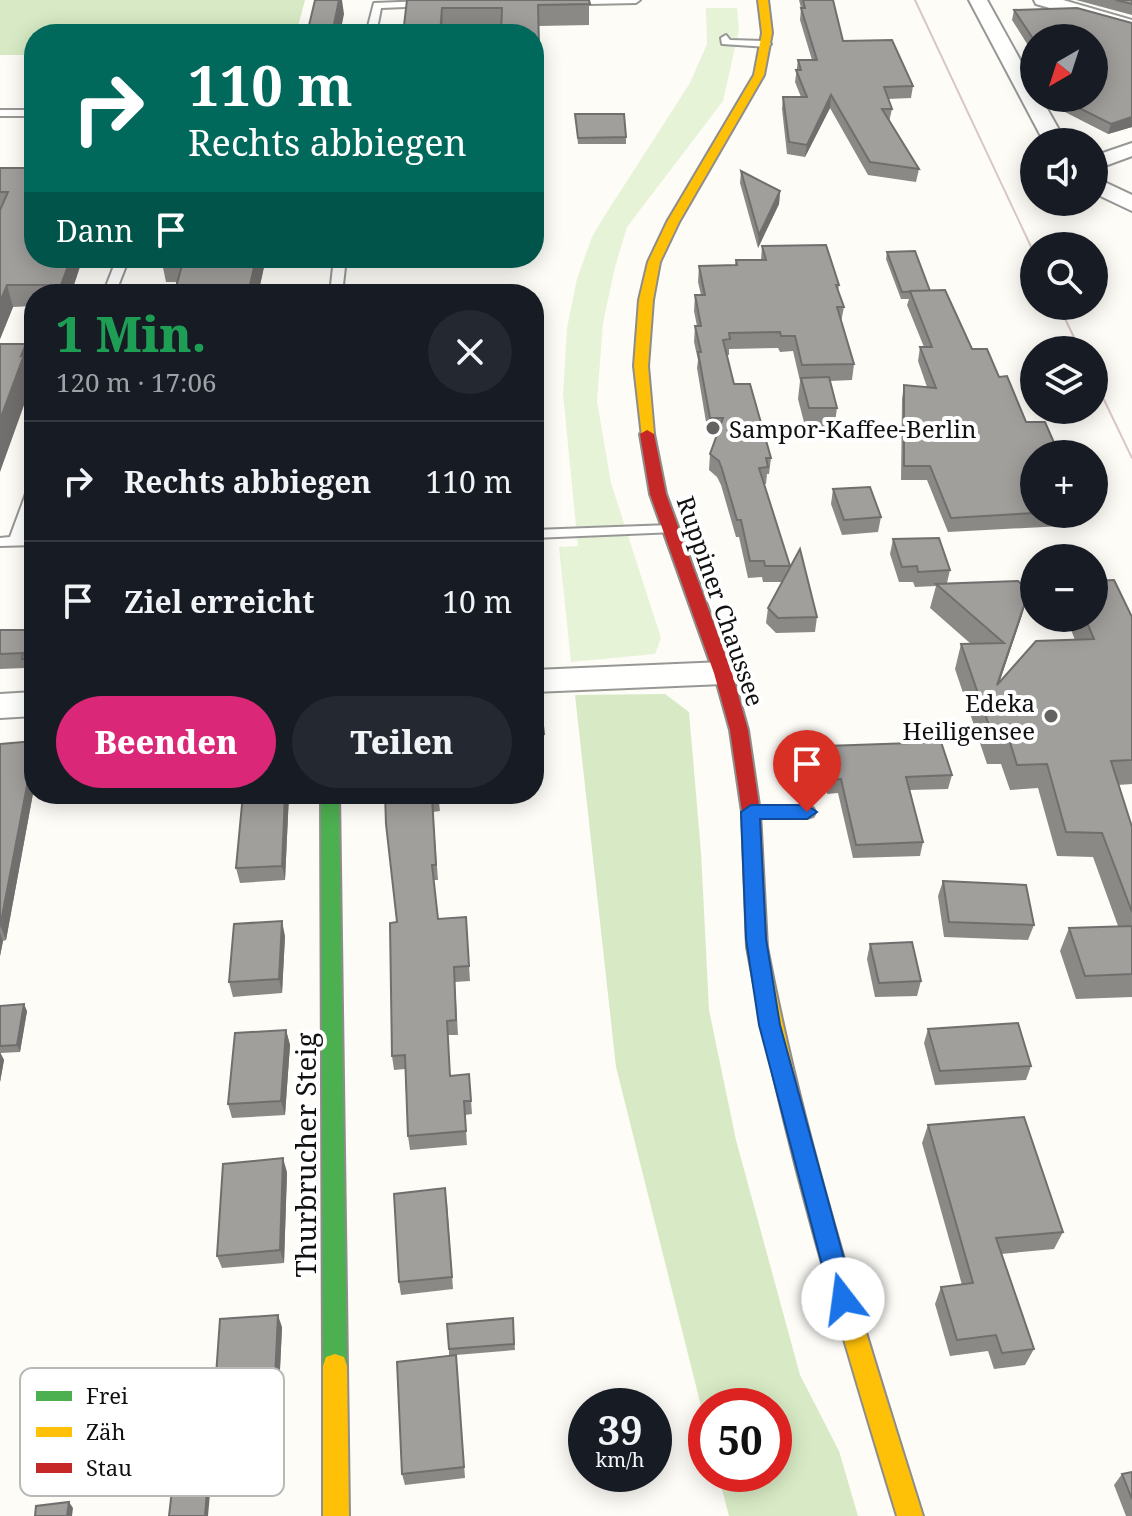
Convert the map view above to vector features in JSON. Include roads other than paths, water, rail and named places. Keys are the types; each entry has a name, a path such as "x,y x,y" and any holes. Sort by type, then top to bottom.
{"main road":[{"name":"Ruppiner Chaussee","path":"763,0 766,44 759,75 673,222 651,274 641,366 642,401 650,459 670,529 723,673 739,730 751,812 756,939 770,1025 843,1299 910,1516"},
{"name":"Thurbrucher Steig","path":"330,804 336,1516"}],"street":[{"path":"978,0 1047,128"},
{"path":"1043,0 1132,26"},
{"path":"1108,158 1132,149"},
{"path":"1108,191 1132,204"},
{"path":"544,681 723,673"},
{"path":"0,706 24,705"}],"lane":[{"path":"589,1 636,0"},
{"path":"373,24 378,3 438,4"},
{"path":"726,38 725,42 766,44"},
{"path":"0,113 24,113"},
{"path":"7,542 24,510"},
{"path":"544,534 670,529"},
{"path":"751,812 807,812"}],"tram line":[{"path":"915,0 1024,232"},
{"path":"1066,320 1073,336"},
{"path":"1108,408 1132,458"}],"place":[{"name":"Sampor-Kaffee-Berlin","path":"713,428"},
{"name":"Edeka Heiligensee","path":"1051,716"}]}
